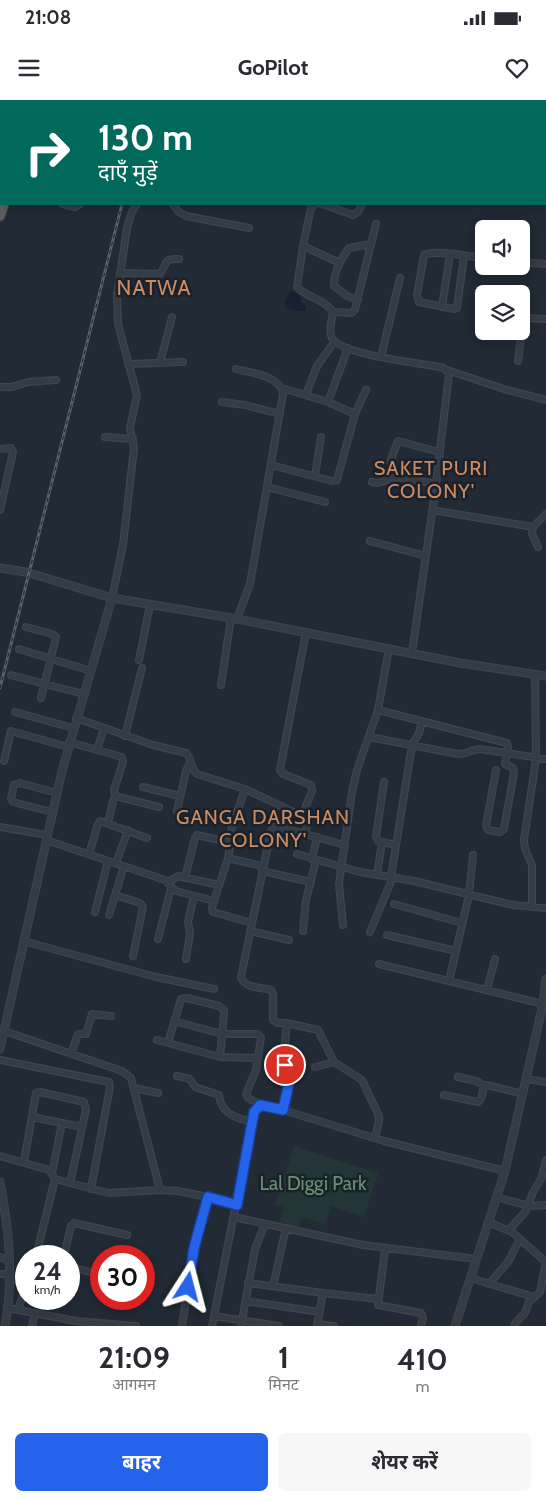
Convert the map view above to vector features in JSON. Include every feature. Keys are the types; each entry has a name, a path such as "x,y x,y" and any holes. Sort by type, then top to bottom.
{"street":[{"path":"0,1049 68,744 91,671 120,566 134,448 130,428 136,395 116,310 126,228 136,205"},
{"path":"173,205 186,216 249,228"},
{"path":"314,205 311,208 303,246 297,287 325,303 333,312 354,312 376,224"},
{"path":"325,205 353,215 358,212 362,205"},
{"path":"358,300 347,296 334,286 335,275 349,248 371,244"},
{"path":"303,246 340,263"},
{"path":"464,256 458,308 454,309 419,302 417,295 424,255 433,252 475,257"},
{"path":"442,307 450,254"},
{"path":"120,272 160,274 166,261 169,259 179,259"},
{"path":"530,263 546,264"},
{"path":"382,357 400,278"},
{"path":"333,312 330,334 335,341 348,348 382,357 439,367 504,389 546,400"},
{"path":"160,363 172,317"},
{"path":"530,318 546,319"},
{"path":"518,361 520,340"},
{"path":"306,392 320,362 335,341"},
{"path":"328,402 348,348"},
{"path":"128,364 183,362"},
{"path":"236,369 271,379 282,388 328,402 355,414"},
{"path":"412,653 436,484 449,379 448,370"},
{"path":"0,387 56,380"},
{"path":"221,685 234,618 244,604 250,584 280,414 282,388"},
{"path":"271,465 332,481 336,480 355,414 366,390"},
{"path":"222,402 245,405 280,414"},
{"path":"105,437 133,439"},
{"path":"315,476 321,437"},
{"path":"390,462 398,441 439,452"},
{"path":"0,449 11,448 13,452 0,510"},
{"path":"372,482 378,483 397,477 436,484"},
{"path":"267,486 325,502"},
{"path":"432,510 533,526"},
{"path":"538,546 532,534 533,526 546,514"},
{"path":"370,541 426,556"},
{"path":"0,568 26,572 112,598 234,618 412,653 546,676"},
{"path":"139,660 150,605"},
{"path":"26,627 55,636 56,641 52,659 41,698"},
{"path":"302,816 312,791 311,785 283,774 280,770 306,632"},
{"path":"343,925 339,890 354,782 378,710 389,648"},
{"path":"19,649 91,671"},
{"path":"125,736 142,668"},
{"path":"532,907 532,865 525,849 524,840 536,759 535,675"},
{"path":"11,676 83,694"},
{"path":"378,710 504,741 508,746 505,764 513,768 514,773 504,829 500,832 488,830 486,826 496,770"},
{"path":"15,712 73,728"},
{"path":"76,718 153,746 189,755 192,768 197,774 245,789 302,816 307,822 305,834"},
{"path":"370,932 392,877 412,745 419,733 422,722"},
{"path":"97,750 104,728"},
{"path":"4,762 11,731 122,757 123,762 114,790 115,796 159,807"},
{"path":"369,737 462,754 475,749 546,759"},
{"path":"177,811 186,771 190,762"},
{"path":"384,782 376,837 378,841 396,845"},
{"path":"52,812 12,802 10,798 14,785 20,783 56,793"},
{"path":"143,787 180,796"},
{"path":"231,830 245,789"},
{"path":"108,823 113,801"},
{"path":"89,854 99,822 103,821 147,838"},
{"path":"0,827 47,837 170,885 176,892 214,901"},
{"path":"345,844 274,827 271,831 262,869 241,978 247,986 271,990 273,994 273,1020 278,1023 287,1023 318,1030 334,1062 358,1076 364,1084 378,1116 375,1138"},
{"path":"116,863 128,830"},
{"path":"185,878 197,835 229,842 228,858 212,908 213,912 252,923"},
{"path":"303,931 317,837"},
{"path":"377,875 382,842"},
{"path":"296,854 341,867 469,895 546,908"},
{"path":"449,981 469,895 474,855"},
{"path":"228,858 310,882"},
{"path":"94,912 108,861"},
{"path":"109,915 124,866"},
{"path":"158,939 170,885 175,876 219,885"},
{"path":"115,895 140,903 143,907 133,956"},
{"path":"186,959 190,933 188,922 194,896"},
{"path":"394,904 462,923"},
{"path":"250,931 288,940"},
{"path":"388,935 456,951"},
{"path":"23,941 156,977 214,989"},
{"path":"486,990 495,958"},
{"path":"379,964 544,1004"},
{"path":"455,1326 505,1171 544,1004 546,979"},
{"path":"168,1043 181,999 195,1000 222,1008 224,1014 220,1057"},
{"path":"71,1054 78,1034 85,1034 87,1032 92,1014 111,1016"},
{"path":"174,1021 222,1034 258,1034 261,1038 256,1070 246,1094 248,1098 260,1105 283,1110 375,1138 505,1171"},
{"path":"283,1110 289,1075 288,1067 283,1059 287,1023"},
{"path":"4,1032 122,1071 131,1078 160,1190"},
{"path":"157,1040 220,1057 258,1058"},
{"path":"0,1060 108,1082 110,1087 91,1189"},
{"path":"315,1067 334,1062"},
{"path":"177,1076 190,1079 198,1088 219,1095 221,1105 231,1116 252,1122"},
{"path":"458,1077 476,1081 485,1086 489,1085 523,1094"},
{"path":"526,1079 546,1082"},
{"path":"444,1095 478,1102 481,1099 485,1086"},
{"path":"134,1088 158,1093"},
{"path":"24,1162 36,1093 40,1092 84,1102 86,1110 70,1183"},
{"path":"212,1326 254,1112 260,1105"},
{"path":"32,1117 82,1127"},
{"path":"38,1245 54,1176 62,1123"},
{"path":"0,1156 49,1170 54,1176 70,1183 108,1193 160,1190 178,1191 237,1205"},
{"path":"509,1230 523,1216 533,1192 542,1179 546,1160"},
{"path":"0,1182 10,1261 8,1308 5,1326"},
{"path":"182,1326 194,1248 208,1197"},
{"path":"496,1197 528,1206 546,1205"},
{"path":"234,1217 385,1249 476,1259"},
{"path":"488,1222 509,1230 546,1262 541,1290 529,1302 523,1315 514,1326"},
{"path":"67,1245 71,1226 74,1223 127,1234"},
{"path":"241,1324 254,1249 265,1224"},
{"path":"272,1286 286,1228"},
{"path":"489,1284 508,1262 520,1239"},
{"path":"385,1249 378,1299 379,1306 421,1313 423,1318 422,1326"},
{"path":"0,1257 10,1261"},
{"path":"0,1274 10,1274"},
{"path":"470,1278 534,1297"},
{"path":"248,1283 378,1299"},
{"path":"322,1293 318,1325 334,1326"},
{"path":"245,1301 320,1312"},
{"path":"8,1308 15,1309"},
{"path":"18,1310 76,1321 136,1326"},
{"path":"32,1326 35,1313"},
{"path":"214,1316 241,1324 279,1326"}],"green space":[{"name":"Lal Diggi Park","path":"294,1146 378,1173 364,1217 331,1206 325,1225 302,1217 298,1228 279,1222 284,1207 275,1205"}],"water":[{"path":"291,291 301,295 301,302 306,306 306,311 286,308 286,299"}],"railway":[{"path":"0,688 122,205"}],"district":[{"name":"NATWA","path":"154,287"},
{"name":"SAKET PURI COLONY'","path":"431,480"},
{"name":"GANGA DARSHAN COLONY'","path":"263,828"}],"route":[{"path":"188,1287 198,1229 208,1197 237,1205 254,1112 260,1105 283,1110 289,1075 288,1067 285,1065"}]}
